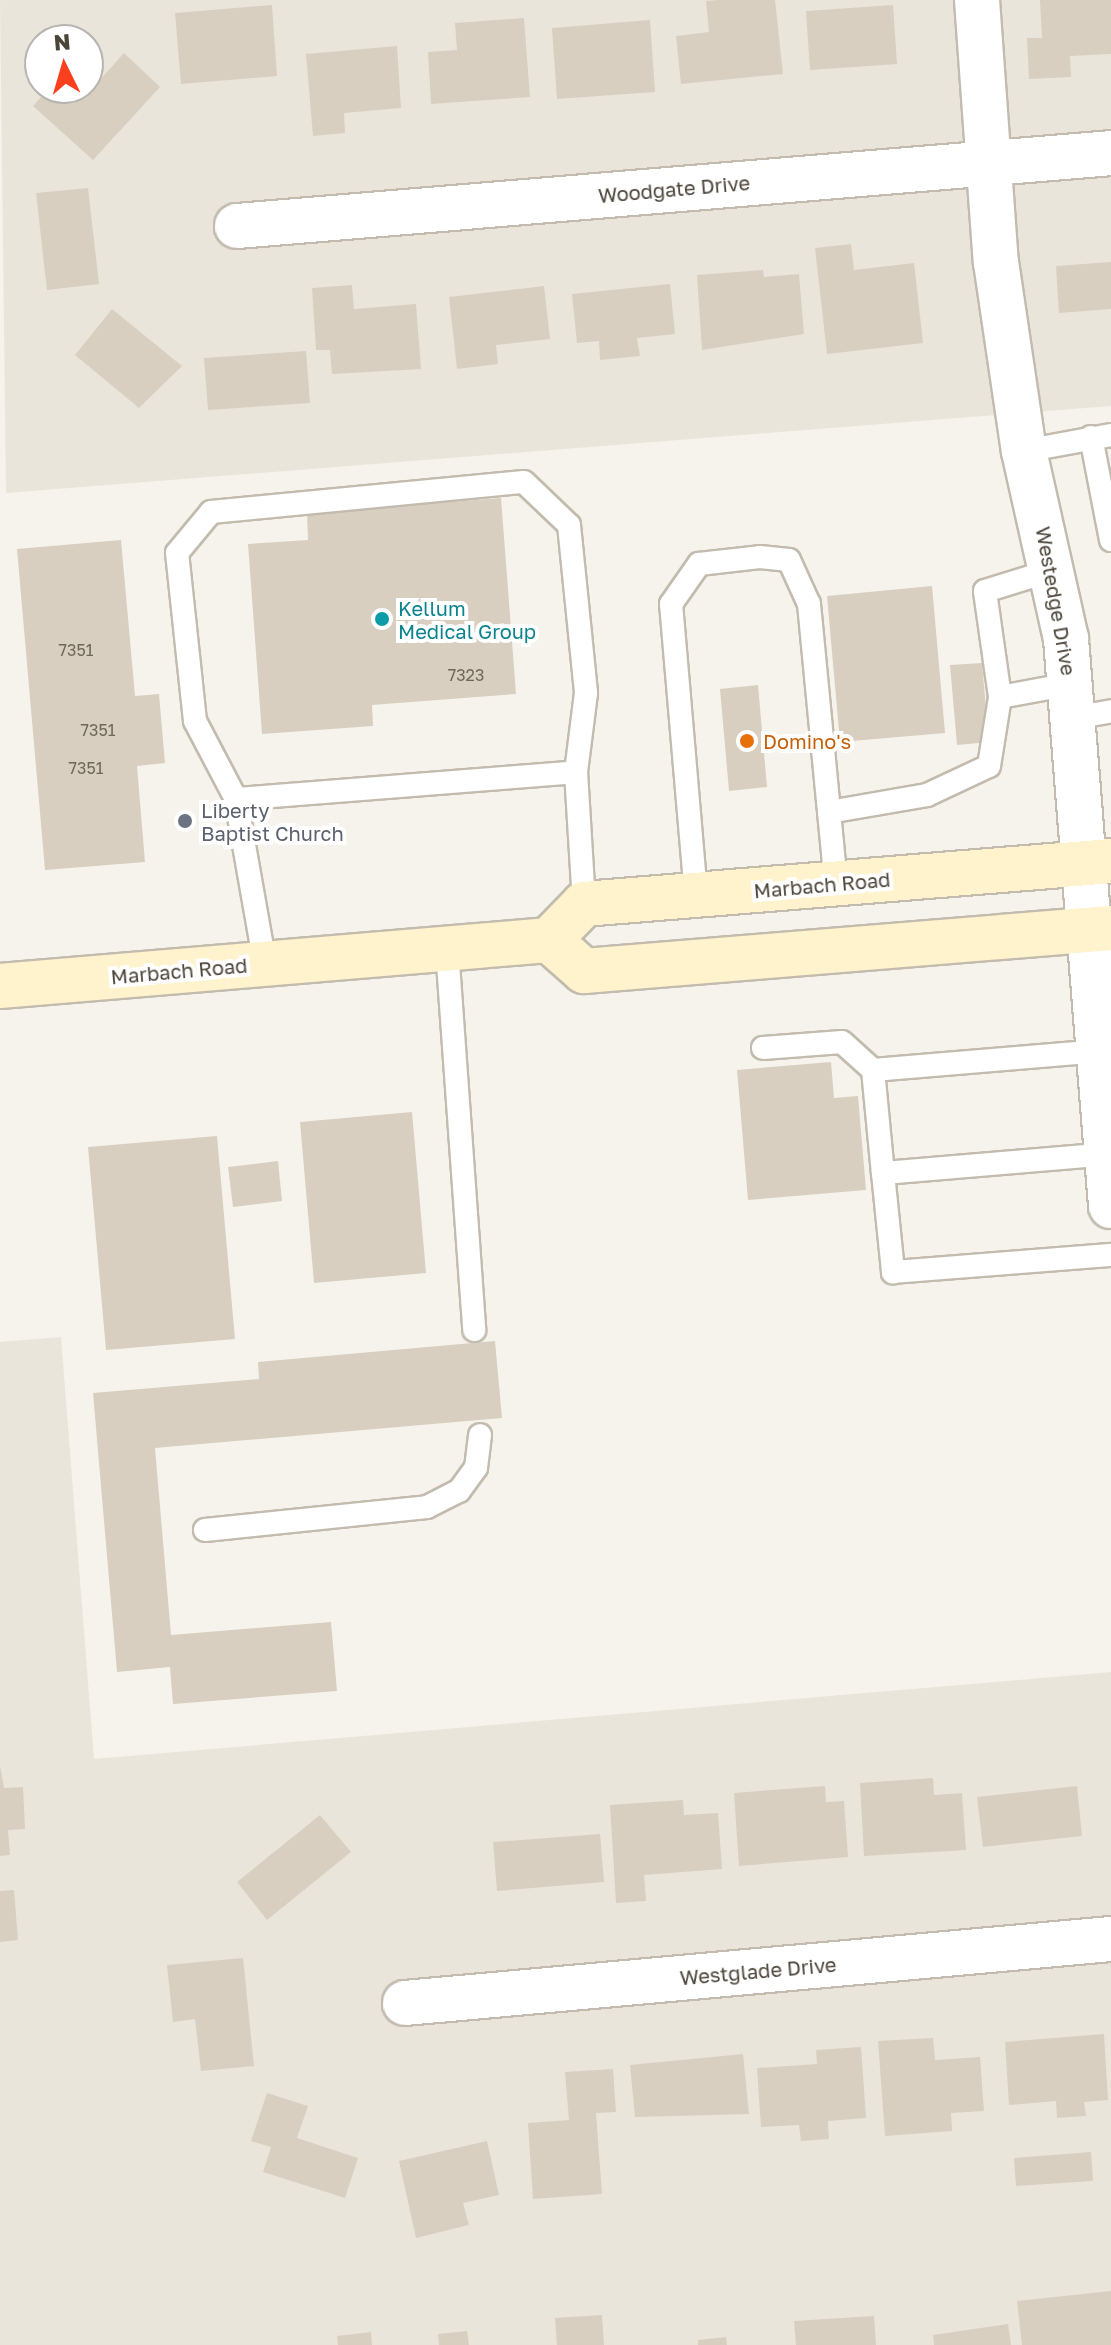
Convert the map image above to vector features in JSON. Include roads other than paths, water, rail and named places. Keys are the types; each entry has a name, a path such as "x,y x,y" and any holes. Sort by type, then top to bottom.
{"main road":[{"name":"Marbach Road","path":"584,904 1098,862"},
{"path":"584,904 549,940 584,971 1101,928"},
{"name":"Marbach Road","path":"0,986 549,940"}],"street":[{"name":"Westedge Drive","path":"977,0 996,262 1024,451 1085,704 1098,862 1100,1051 1111,1206"},
{"name":"Woodgate Drive","path":"237,226 1111,153"},
{"name":"Westglade Drive","path":"405,2003 1111,1939"}],"lane":[{"path":"1024,451 1101,436 1111,540"},
{"path":"265,964 236,799 195,721 177,553 211,512 524,482 569,525 586,693 576,772 584,904"},
{"path":"696,895 692,816 671,604 699,564 760,557 789,560 809,604 836,884"},
{"path":"829,812 927,795 989,766 999,740 1000,697 985,591 1053,570"},
{"path":"1000,697 1085,704"},
{"path":"236,799 576,772"},
{"path":"447,949 474,1330"},
{"path":"763,1048 842,1042 873,1070 893,1272 1111,1255"},
{"path":"873,1070 1100,1051"},
{"path":"883,1173 1107,1154"},
{"path":"205,1530 427,1507 459,1491 476,1468 480,1435"}],"place":[{"name":"Kellum Medical Group","path":"382,619"},
{"name":"Domino's","path":"747,741"},
{"name":"Liberty Baptist Church","path":"185,821"}]}
